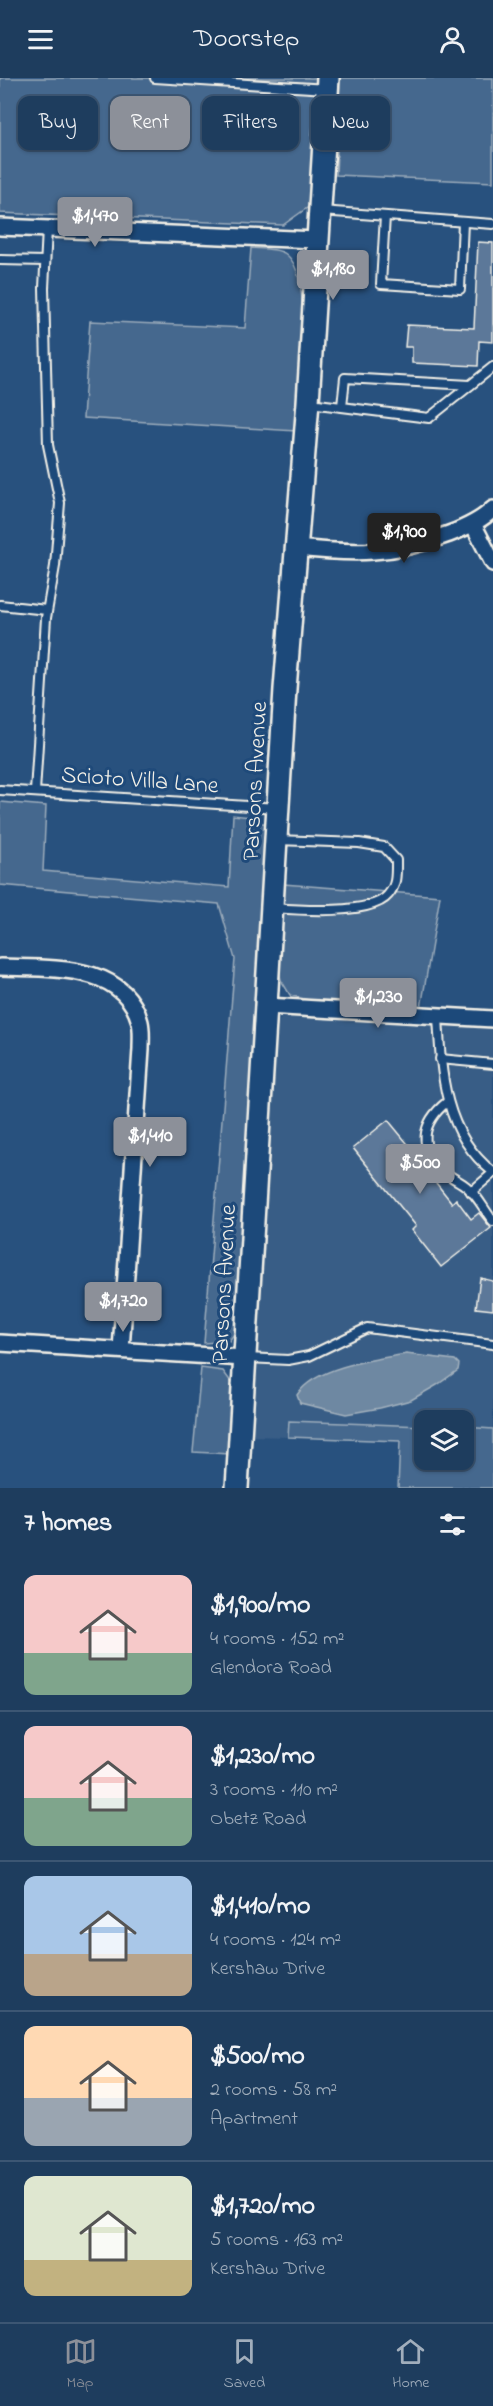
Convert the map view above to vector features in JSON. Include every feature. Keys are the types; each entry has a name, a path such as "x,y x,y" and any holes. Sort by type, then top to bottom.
{"street":[{"name":"Parsons Avenue","path":"237,1488 277,808 308,402 328,83"},
{"path":"0,227 317,240"},
{"path":"296,548 345,553 382,552 423,544 473,524 493,509"},
{"path":"473,524 493,563"},
{"path":"0,967 79,971 106,979 127,997 140,1022 141,1049 121,1350"},
{"path":"266,1006 493,1019"},
{"path":"0,1343 244,1358"}],"lane":[{"path":"155,78 233,80 276,86 328,83"},
{"path":"319,211 493,224"},
{"path":"385,216 381,284 460,289 464,222"},
{"path":"35,792 47,610 55,566 60,503 48,445 44,288 47,229"},
{"path":"0,260 45,261"},
{"path":"308,402 429,418 493,367"},
{"path":"342,406 345,378 470,385"},
{"path":"0,604 47,610"},
{"name":"Scioto Villa Lane","path":"0,789 277,808"},
{"path":"272,908 324,910 364,907 387,897 397,881 396,860 384,848 359,843 276,840"},
{"path":"438,1016 440,1059 447,1102 466,1141 493,1173 471,1192"},
{"path":"440,1059 493,1064"},
{"path":"447,1102 434,1112 427,1126 425,1138 428,1153 443,1171 471,1192 493,1221"},
{"path":"244,1358 288,1360 309,1356 367,1328 493,1344"}],"shaded area":[{"path":"0,78 318,78 317,96 311,96 311,150 314,150 311,205 283,225 0,213"},
{"path":"340,78 493,78 493,182 336,175 337,150 390,150 390,96 339,96"},
{"path":"251,248 283,253 296,268 303,311 303,338 296,431 83,418 90,321 245,328"},
{"path":"0,802 46,806 43,871 229,887 233,815 251,817 269,826 239,1327 229,1341 204,1343 235,959 219,904 0,885"},
{"path":"283,884 440,896 421,1008 312,1001 290,995 281,980 277,963"},
{"path":"290,1015 493,1025 493,1429 474,1428 474,1410 414,1410 414,1426 289,1421 288,1437 249,1436 274,1028 281,1018"},
{"path":"406,1354 455,1360 459,1364 458,1370 411,1400 380,1408 346,1414 300,1403 297,1395 305,1385 317,1377 346,1366"},
{"path":"201,1368 223,1371 234,1386 230,1454 193,1452"},
{"path":"289,1421 414,1426 414,1470 474,1470 474,1428 493,1429 493,1488 398,1488 400,1441 288,1437"}],"building":[{"path":"478,242 493,243 493,342 479,341 478,366 412,363 412,347 405,347 407,325 474,328"},
{"path":"388,1120 435,1177 433,1179 452,1203 456,1199 471,1219 479,1213 491,1228 441,1267 412,1230 416,1226 353,1148"},
{"path":"480,1278 493,1281 493,1310 476,1308"}]}
